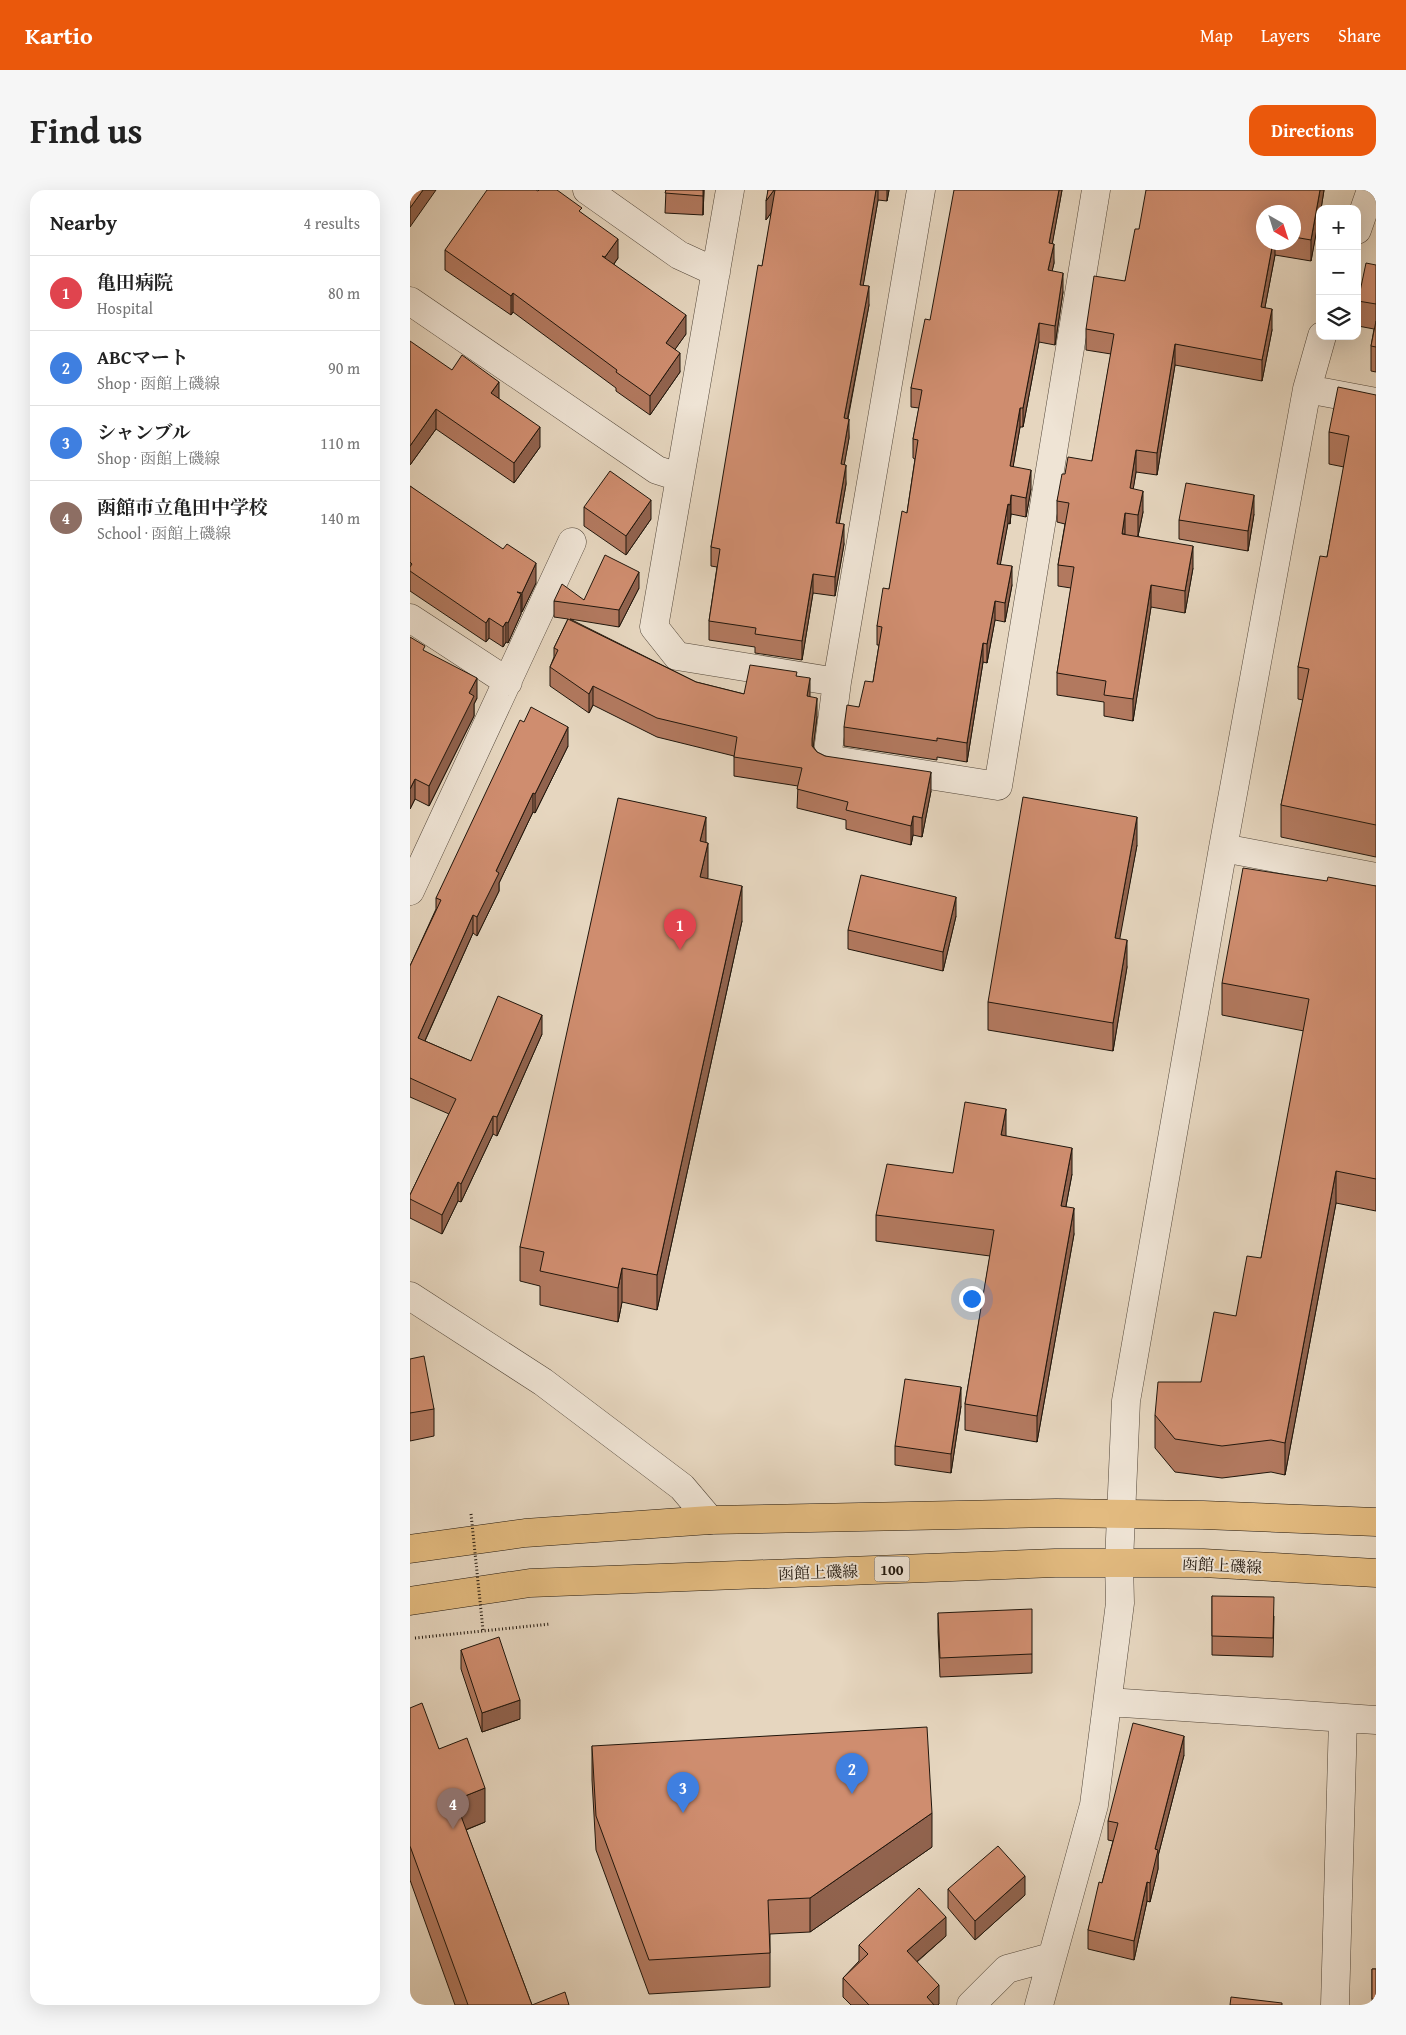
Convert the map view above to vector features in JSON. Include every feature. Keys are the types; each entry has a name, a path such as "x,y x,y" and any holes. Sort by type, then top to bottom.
{"main road":[{"path":"410,1549 525,1534 710,1520 1056,1513 1203,1515 1376,1522"},
{"name":"函館上磯線","path":"410,1600 530,1583 1119,1562 1203,1563 1376,1573"}],"street":[{"path":"587,190 680,255 716,272"},
{"path":"730,190 654,627 677,656 838,682"},
{"path":"921,190 838,682 827,759 998,786 1096,190"},
{"path":"1361,219 1371,190"},
{"path":"410,300 657,470 679,477"},
{"path":"1039,2005 1094,1805 1120,1603 1119,1562 1126,1402 1223,848 1307,390 1321,340"},
{"path":"1307,390 1376,402"},
{"path":"410,891 572,542"},
{"path":"410,618 508,682"},
{"path":"1223,848 1376,877"},
{"path":"410,1296 558,1394 682,1486 710,1520"},
{"path":"1108,1702 1376,1720"},
{"path":"1335,2005 1343,1719"},
{"path":"971,2005 1007,1969 1051,1957"}],"path":[{"path":"471,1514 483,1630"},
{"path":"415,1638 550,1624"}],"building":[{"path":"410,190 423,190 410,208"},
{"path":"487,190 557,190 582,208 579,211 618,239 605,257 602,256 686,315 666,343 680,353 650,396 513,293 511,296 445,250"},
{"path":"666,190 703,190 703,196 665,193"},
{"path":"768,190 774,190 766,201"},
{"path":"775,190 876,190 860,285 869,286 844,418 849,419 841,464 846,465 836,523 844,524 835,577 813,574 802,641 755,634 756,628 709,621 720,549 711,547 758,265 762,266"},
{"path":"954,190 1059,190 1049,243 1054,244 1048,270 1063,273 1055,326 1039,323 1023,408 1020,408 1010,466 1031,470 1026,498 1011,495 1010,505 1008,504 997,564 1012,566 1005,603 995,601 987,644 983,643 967,743 937,738 937,741 844,727 847,705 859,707 865,681 873,682 882,627 877,626 883,588 889,589 902,511 907,513 918,440 913,439 922,390 911,388 925,319 930,320"},
{"path":"1146,190 1320,190 1311,240 1301,238 1301,205 1256,205 1256,250 1272,250 1261,307 1272,309 1262,360 1175,344 1157,453 1136,450 1130,488 1143,491 1138,515 1125,513 1122,534 1193,546 1185,591 1151,585 1133,699 1104,695 1106,681 1057,673 1074,567 1058,565 1069,503 1057,501 1062,474 1065,474 1068,457 1092,461 1114,334 1086,329 1094,276 1125,281 1135,229 1139,229"},
{"path":"1366,263 1376,265 1376,304 1361,302 1361,287"},
{"path":"1376,321 1376,347 1371,346"},
{"path":"410,341 452,370 462,355 499,382 491,393 540,427 514,463 436,409 410,446"},
{"path":"1338,387 1376,395 1376,825 1281,805 1309,669 1298,667 1320,556 1327,557 1349,436 1329,432"},
{"path":"610,471 651,500 626,536 584,507"},
{"path":"1186,483 1254,495 1248,531 1179,520"},
{"path":"410,486 503,549 507,544 536,563 522,593 517,592 521,594 508,623 506,622 503,627 489,618 486,623 410,571 412,564 410,562"},
{"path":"605,555 639,572 619,610 554,601 562,584 584,600"},
{"path":"568,619 696,682 744,694 750,665 797,672 796,676 810,678 807,696 817,698 812,746 817,752 825,756 931,772 922,818 913,816 911,826 846,810 848,802 797,789 802,768 734,757 737,737 657,718 593,686 589,694 550,667 558,650 554,648"},
{"path":"410,637 425,646 423,650 477,678 469,693 474,696 429,786 415,779 410,789"},
{"path":"531,707 568,727 535,794 533,793 496,871 499,873 477,917 473,915 418,1038 471,1061 498,996 542,1015 497,1117 493,1116 461,1184 458,1182 442,1215 410,1199 410,1195 456,1099 410,1078 410,966 441,900 436,898 520,720 524,722"},
{"path":"1023,797 1137,817 1115,938 1127,940 1113,1023 988,1002"},
{"path":"618,798 706,817 700,841 708,843 700,877 742,886 657,1275 622,1268 618,1288 540,1271 544,1252 520,1247"},
{"path":"1243,868 1327,881 1328,877 1376,886 1376,1179 1336,1171 1285,1443 1271,1440 1222,1446 1175,1439 1155,1415 1158,1382 1201,1382 1214,1312 1236,1316 1247,1256 1261,1258 1309,999 1222,983"},
{"path":"861,875 956,897 943,952 848,930"},
{"path":"965,1102 1006,1109 1001,1135 1072,1148 1061,1206 1074,1208 1037,1416 965,1404 994,1230 876,1215 887,1164 953,1173"},
{"path":"424,1356 434,1409 410,1413 410,1359"},
{"path":"905,1379 961,1387 951,1454 895,1446"},
{"path":"1212,1596 1274,1597 1273,1638 1212,1636"},
{"path":"1032,1609 1032,1654 940,1658 938,1613"},
{"path":"499,1637 520,1700 482,1713 461,1650"},
{"path":"422,1703 439,1749 467,1738 485,1788 455,1800 532,2005 468,2005 410,1846 410,1708"},
{"path":"1133,1723 1184,1736 1155,1849 1158,1850 1150,1883 1147,1882 1134,1941 1088,1930 1099,1882 1102,1883 1118,1823 1108,1821"},
{"path":"927,1727 932,1813 810,1898 768,1900 770,1953 649,1960 596,1816 592,1746"},
{"path":"998,1846 1025,1876 975,1921 948,1889"},
{"path":"919,1888 946,1917 907,1951 939,1985 927,1997 934,2005 869,2005 843,1978 868,1954 859,1945"},
{"path":"1372,1969 1376,1969 1376,1999 1372,1999"},
{"path":"565,1992 569,2005 532,2005"},
{"path":"1231,1997 1282,2003 1282,2005 1230,2005"}],"place":[{"name":"亀田病院","path":"680,950"},
{"name":"ABCマート","path":"852,1794"},
{"name":"シャンブル","path":"683,1813"},
{"name":"函館市立亀田中学校","path":"453,1829"}]}
